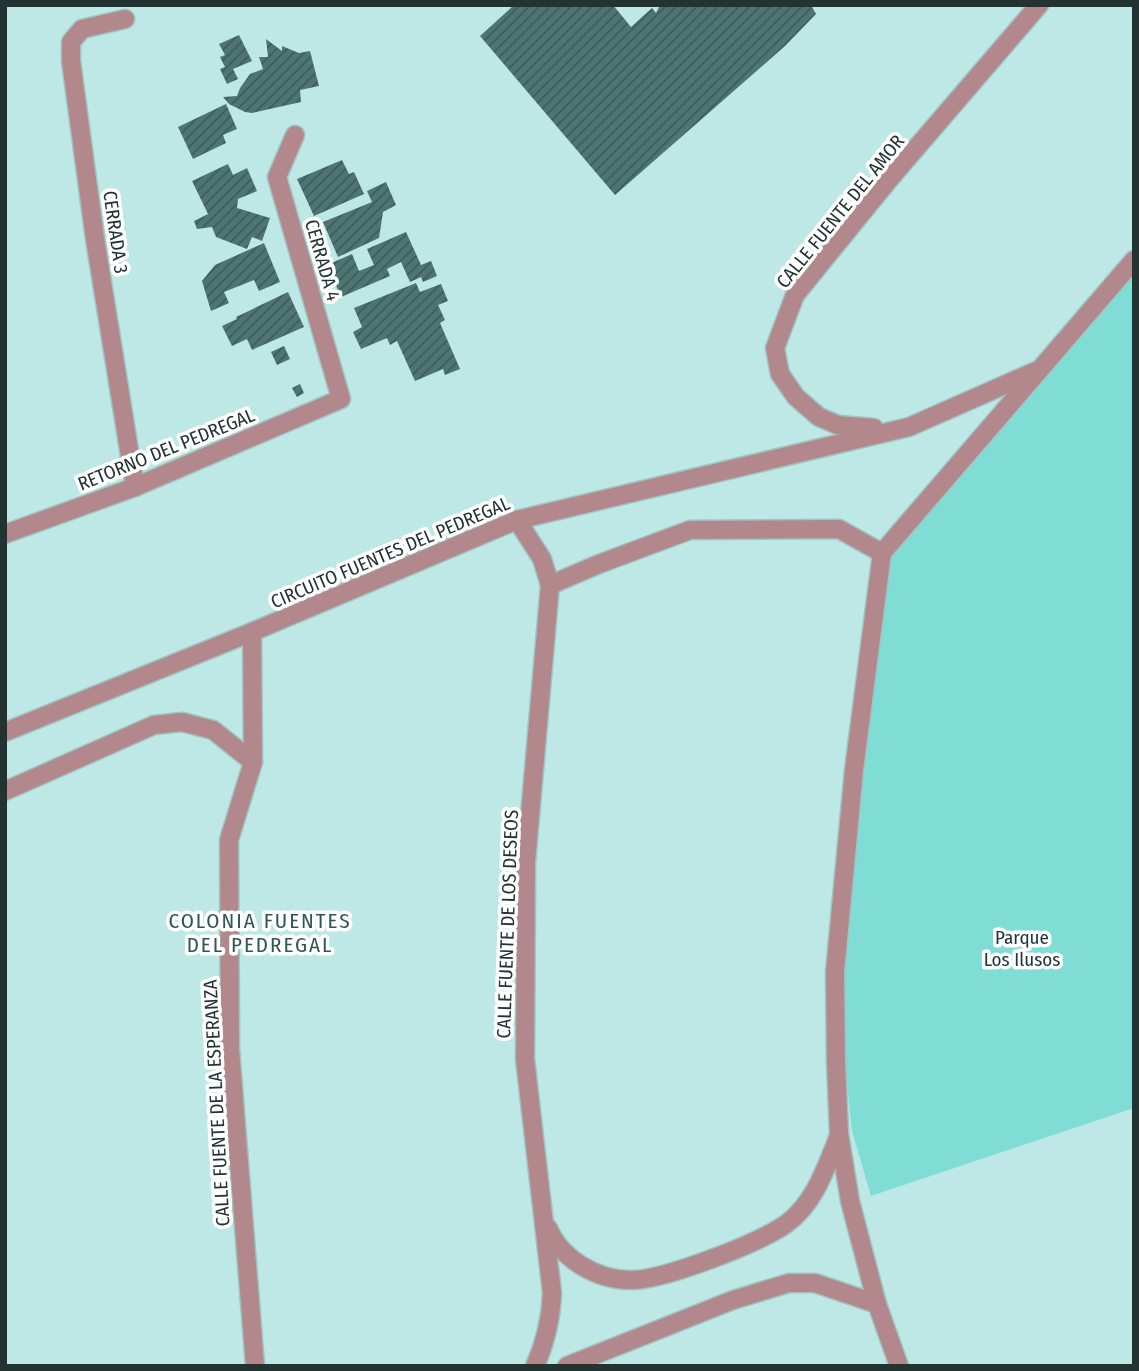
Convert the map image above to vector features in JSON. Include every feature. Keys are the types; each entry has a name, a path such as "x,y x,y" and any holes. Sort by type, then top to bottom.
{"street":[{"name":"CALLE FUENTE DEL AMOR","path":"909,426 863,429 838,425 819,417 796,397 780,374 775,348 795,295 887,182 1039,5"},
{"name":"CERRADA 3","path":"125,19 82,29 71,42 71,61 95,239 135,487"},
{"name":"CERRADA 4","path":"295,135 277,177 341,399"},
{"name":"CIRCUITO FUENTES DEL PEDREGAL","path":"882,553 1134,260"},
{"name":"CIRCUITO FUENTES DEL PEDREGAL","path":"5,732 252,632 517,520 909,426 1041,369"},
{"name":"RETORNO DEL PEDREGAL","path":"5,534 135,487 341,399"},
{"name":"CALLE FUENTE DE LOS DESEOS","path":"517,520 542,559 550,585 526,862 524,1059 552,1293 546,1343 535,1366"},
{"path":"550,585 691,530 839,529 882,553 854,770 835,972 839,1135 850,1201 877,1304 899,1366"},
{"name":"CALLE FUENTE DE LA ESPERANZA","path":"252,632 253,762 229,840 229,854 230,1049 255,1366"},
{"path":"5,791 155,725 182,722 213,730 253,762"},
{"name":"CALLE FUENTE DE LOS DESEOS","path":"544,1221 560,1248 585,1267 608,1277 630,1280 647,1278 724,1254 786,1224 806,1204 825,1172 839,1135"},
{"path":"567,1366 733,1300 789,1283 816,1283 877,1304"}],"green space":[{"name":"Parque Los Ilusos","path":"1134,260 1134,1108 871,1196 852,1131 835,972 883,553"}],"building":[{"path":"514,5 613,5 631,27 652,8 656,13 660,5 811,5 816,14 785,46 615,195 480,36"},
{"path":"239,35 252,61 233,69 238,79 227,84 220,69 225,67 220,57 225,55 219,44"},
{"path":"266,39 282,51 282,46 299,53 310,51 319,86 300,90 301,102 252,113 245,112 229,104 223,97 237,96 250,74 263,69 259,57 268,57"},
{"path":"226,104 237,129 223,135 226,143 193,159 178,127"},
{"path":"342,160 349,174 354,172 364,194 314,216 297,179"},
{"path":"228,164 233,175 247,168 257,191 238,199 237,208 270,218 262,241 252,237 247,249 216,237 212,227 197,229 194,221 208,214 192,181"},
{"path":"386,182 396,205 383,212 379,238 338,257 323,222 372,202 367,191"},
{"path":"406,232 421,265 431,261 437,276 423,282 421,277 410,282 401,262 387,269 390,276 341,297 327,265 352,254 359,271 374,265 367,249"},
{"path":"264,243 280,282 259,291 254,280 224,292 229,303 211,311 202,281 215,265"},
{"path":"416,283 420,292 441,284 448,301 438,305 445,320 440,323 460,369 445,375 443,369 415,381 397,341 390,345 387,338 361,349 353,332 362,327 354,308"},
{"path":"288,292 304,327 252,350 247,339 232,346 222,326"},
{"path":"284,346 290,359 277,365 271,352"},
{"path":"300,384 304,393 297,397 292,388"}],"district":[{"name":"COLONIA FUENTES DEL PEDREGAL","path":"260,933"}]}
